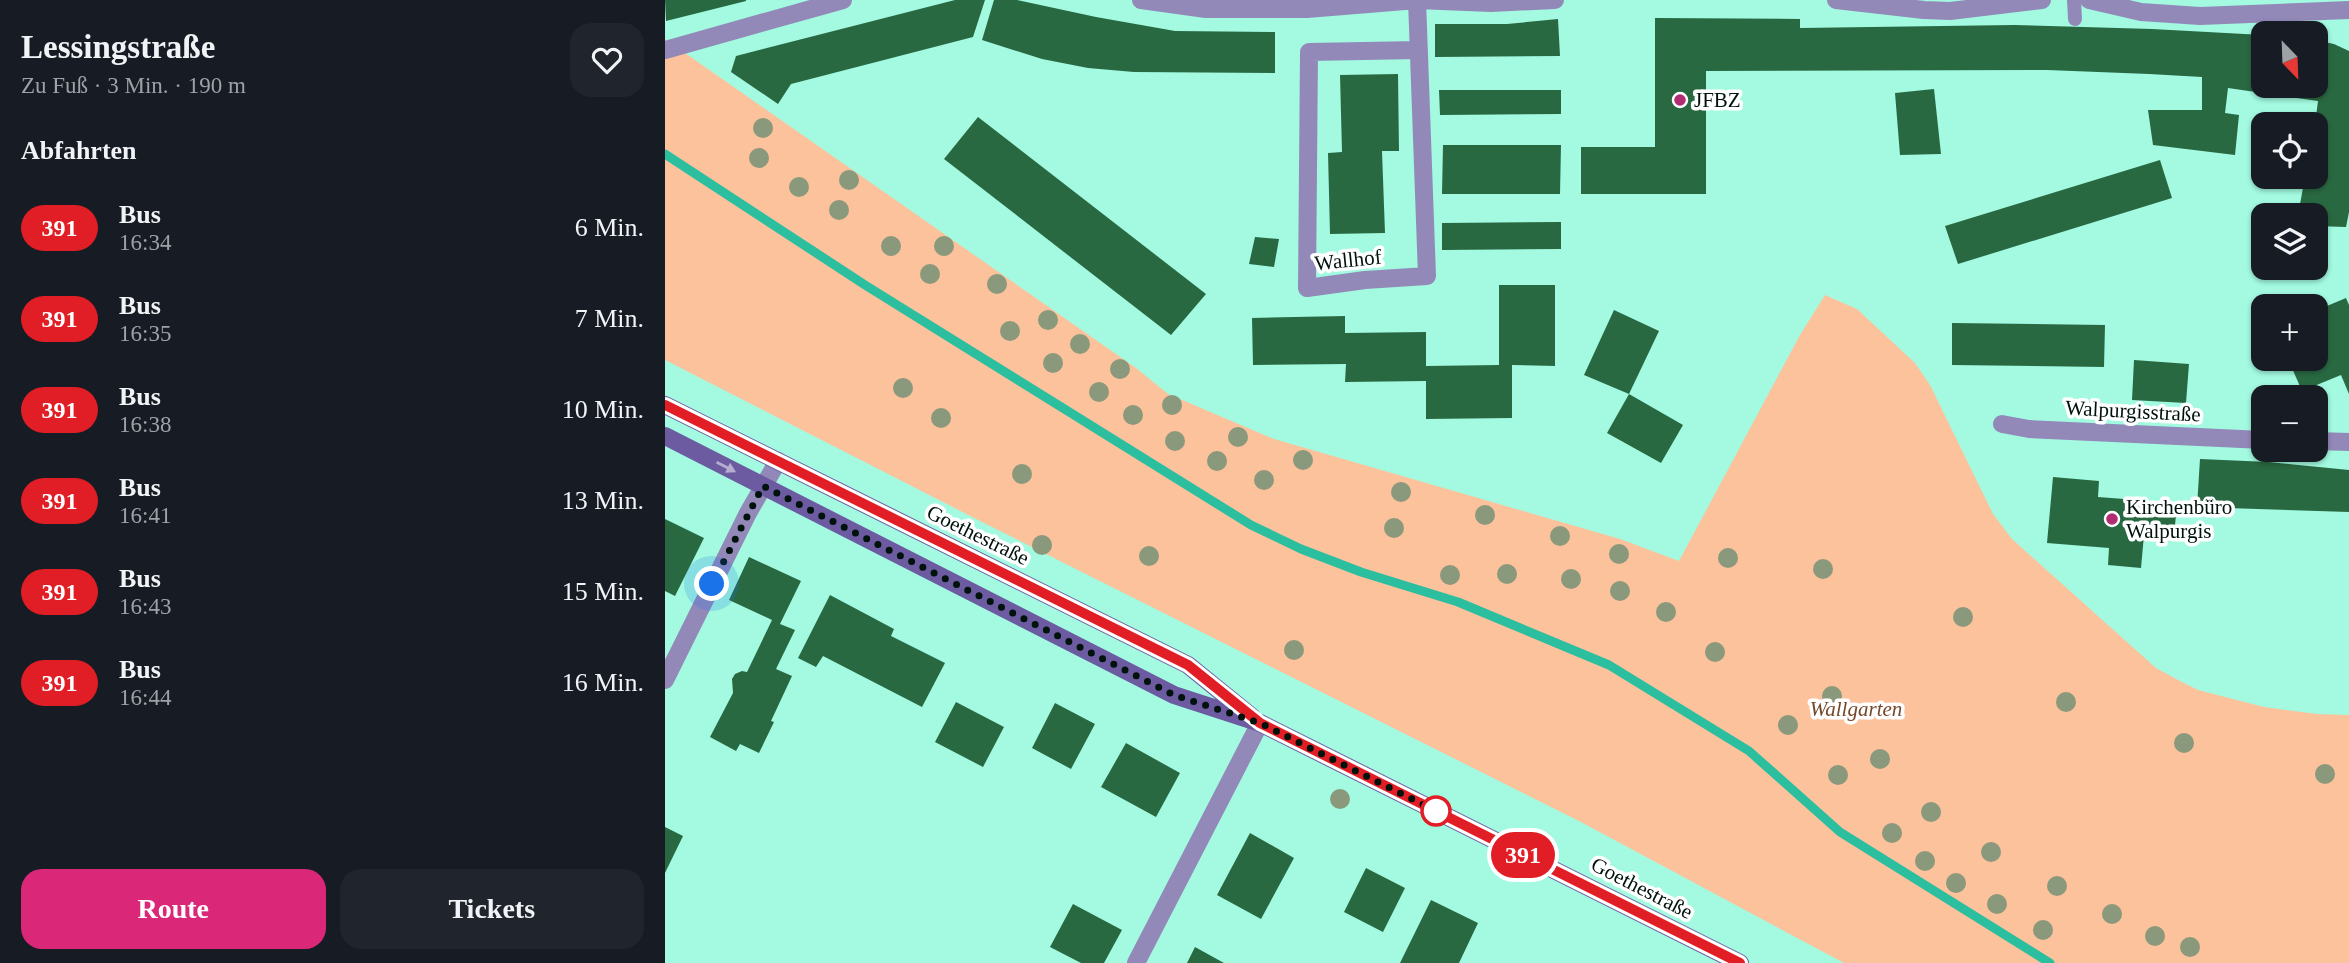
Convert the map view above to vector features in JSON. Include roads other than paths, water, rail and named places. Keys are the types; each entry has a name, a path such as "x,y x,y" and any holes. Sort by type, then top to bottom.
{"main road":[{"name":"Goethestraße","path":"665,405 1188,665 1260,723"},
{"name":"Goethestraße","path":"665,436 1174,695 1260,723 1740,963"}],"street":[{"path":"1141,0 1206,9 1307,9 1417,0 1491,3 1555,0"},
{"name":"Wallhof","path":"1417,0 1419,50 1427,276 1365,280 1307,288 1310,52 1419,50"},
{"path":"1836,0 1950,11 2042,0"},
{"path":"2089,0 2141,12 2200,16 2349,9"},
{"path":"665,50 834,1"},
{"name":"Walpurgisstraße","path":"2002,424 2029,429 2251,439"},
{"path":"2328,441 2349,442"},
{"path":"665,680 778,461"},
{"path":"1136,963 1260,723"}],"lane":[{"path":"2074,0 2075,19"}],"waterway":[{"path":"665,154 865,285 1251,525 1301,549 1361,572 1458,602 1609,665 1749,751 1840,832 2050,963"}],"place":[{"name":"JFBZ","path":"1680,100"},
{"name":"Kirchenbüro Walpurgis","path":"2112,519"}],"park label":[{"name":"Wallgarten","path":"1856,709"}]}
